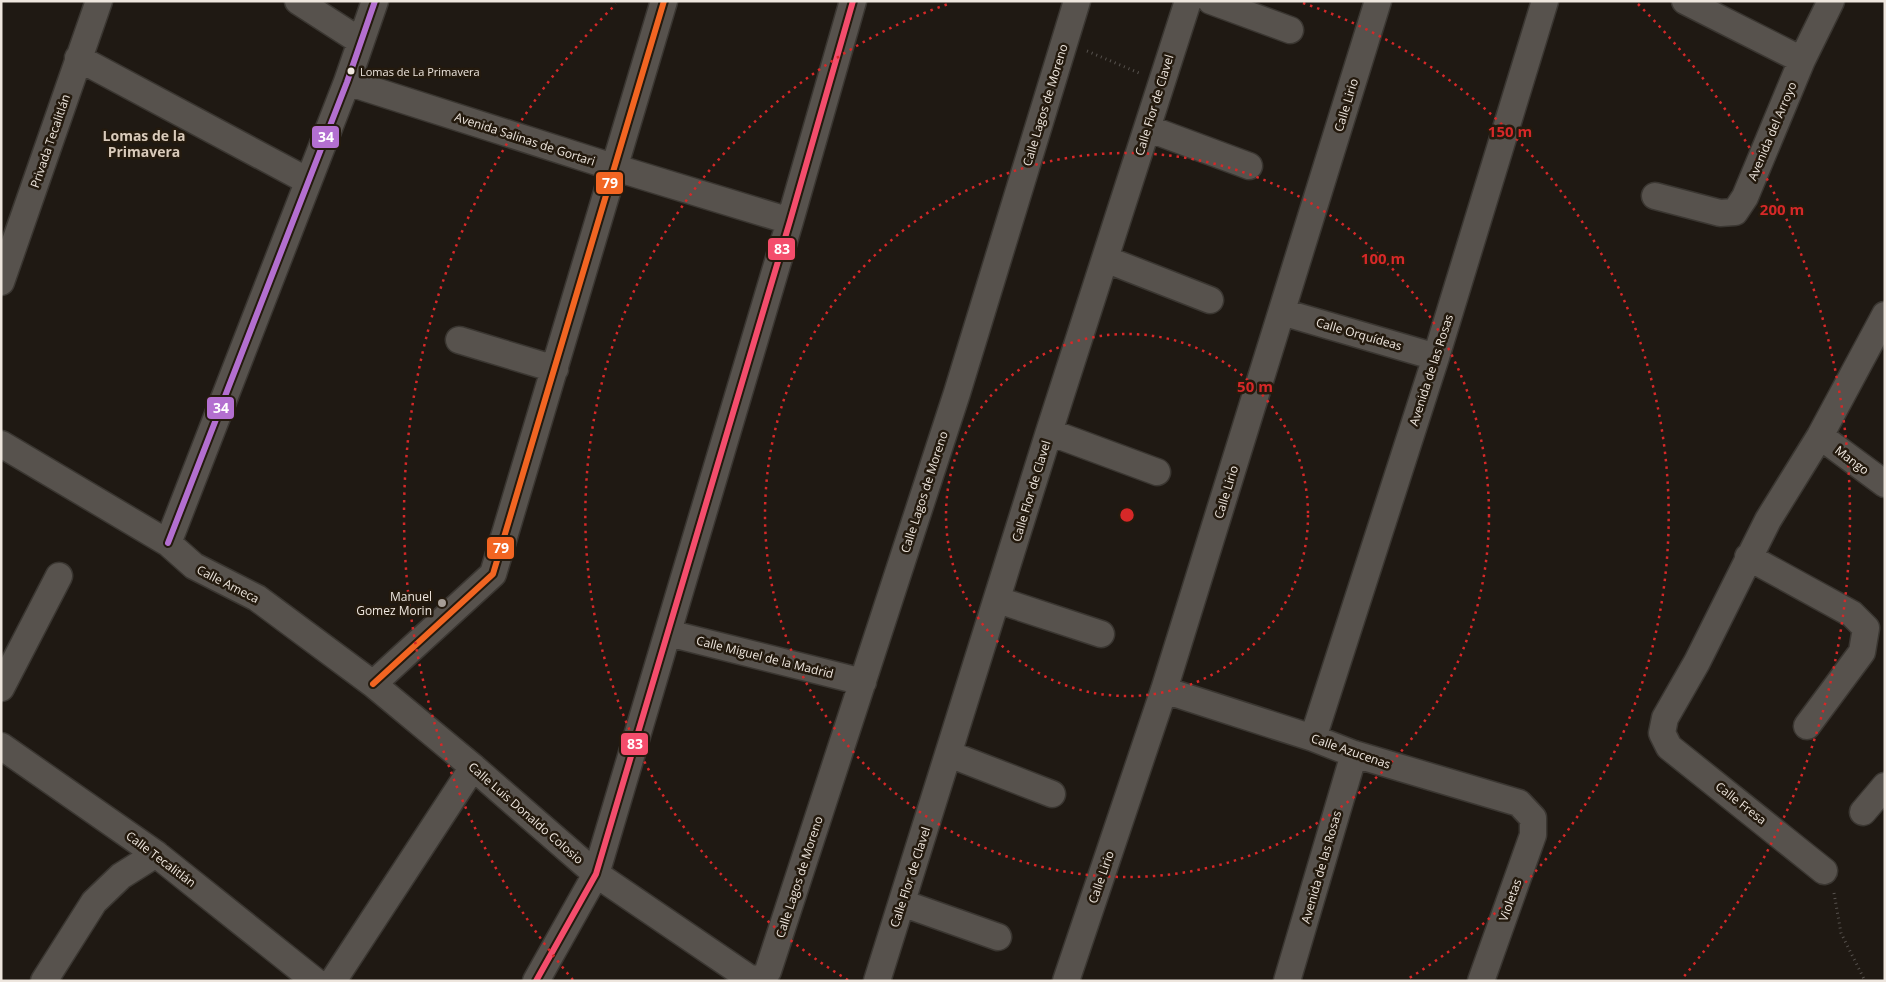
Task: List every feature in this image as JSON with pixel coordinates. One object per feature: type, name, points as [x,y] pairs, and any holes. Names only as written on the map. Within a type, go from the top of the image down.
[{"type":"street","name":"Privada Tecalitlán","points":[[1,282],[99,1]]},
{"type":"street","points":[[298,1],[360,41]]},
{"type":"street","points":[[168,543],[347,82],[375,1]]},
{"type":"street","points":[[373,684],[493,574],[616,168],[664,1]]},
{"type":"street","points":[[536,981],[596,874],[790,221],[853,1]]},
{"type":"street","name":"Calle Lagos de Moreno","points":[[762,979],[768,971],[960,384],[1077,1]]},
{"type":"street","name":"Calle Flor de Clavel","points":[[877,981],[1160,82],[1188,1]]},
{"type":"street","points":[[1211,1],[1290,30]]},
{"type":"street","name":"Calle Lirio","points":[[1066,981],[1164,690],[1378,1]]},
{"type":"street","name":"Avenida de las Rosas","points":[[1313,738],[1436,357],[1545,1]]},
{"type":"street","points":[[1685,1],[1802,60]]},
{"type":"street","name":"Avenida del Arroyo","points":[[1655,196],[1720,213],[1735,212],[1744,197],[1802,60],[1831,1]]},
{"type":"street","points":[[78,58],[308,181]]},
{"type":"street","name":"Avenida Salinas de Gortari","points":[[347,82],[616,168],[790,221]]},
{"type":"street","points":[[1147,128],[1249,166]]},
{"type":"street","points":[[1105,259],[1210,300]]},
{"type":"street","name":"Calle Orquídeas","points":[[1282,312],[1436,357]]},
{"type":"street","points":[[1807,726],[1862,652],[1866,628],[1852,614],[1748,557],[1768,520],[1820,436],[1884,318]]},
{"type":"street","points":[[459,340],[555,370]]},
{"type":"street","points":[[1049,432],[1157,472]]},
{"type":"street","name":"Mango","points":[[1820,436],[1885,484]]},
{"type":"street","name":"Calle Ameca","points":[[1,444],[168,543],[194,566],[257,598],[373,684]]},
{"type":"street","name":"Calle Fresa","points":[[1748,557],[1697,662],[1665,718],[1662,733],[1669,747],[1824,871]]},
{"type":"street","points":[[1,688],[59,576]]},
{"type":"street","points":[[998,600],[1101,634]]},
{"type":"street","name":"Calle Miguel de la Madrid","points":[[668,633],[862,682]]},
{"type":"street","name":"Calle Luis Donaldo Colosio","points":[[373,684],[474,767],[596,874],[748,978],[762,979]]},
{"type":"street","name":"Calle Azucenas","points":[[1164,690],[1313,738],[1354,754],[1519,803],[1533,818]]},
{"type":"street","name":"Calle Tecalitlán","points":[[1,746],[156,854],[315,981]]},
{"type":"street","points":[[949,754],[1052,794]]},
{"type":"street","name":"Avenida de las Rosas","points":[[1288,981],[1354,754]]},
{"type":"street","points":[[333,981],[474,767]]},
{"type":"street","points":[[1863,812],[1885,786]]},
{"type":"street","name":"Violetas","points":[[1481,981],[1533,836],[1533,818]]},
{"type":"street","points":[[44,981],[94,902],[121,876],[156,854]]},
{"type":"street","points":[[902,902],[998,937]]},
{"type":"path","points":[[1065,41],[1160,82]]},
{"type":"path","points":[[1824,871],[1836,900],[1841,932],[1865,981]]},
{"type":"transit line","name":"34","points":[[168,543],[347,82],[375,1]]},
{"type":"transit line","name":"79","points":[[373,684],[493,574],[664,1]]},
{"type":"transit line","name":"83","points":[[536,981],[596,874],[790,221],[853,1]]},
{"type":"place","name":"Lomas de La Primavera","points":[[351,71]]},
{"type":"place","name":"Manuel Gomez Morin","points":[[442,603]]},
{"type":"district","name":"Lomas de la Primavera","points":[[144,144]]}]
